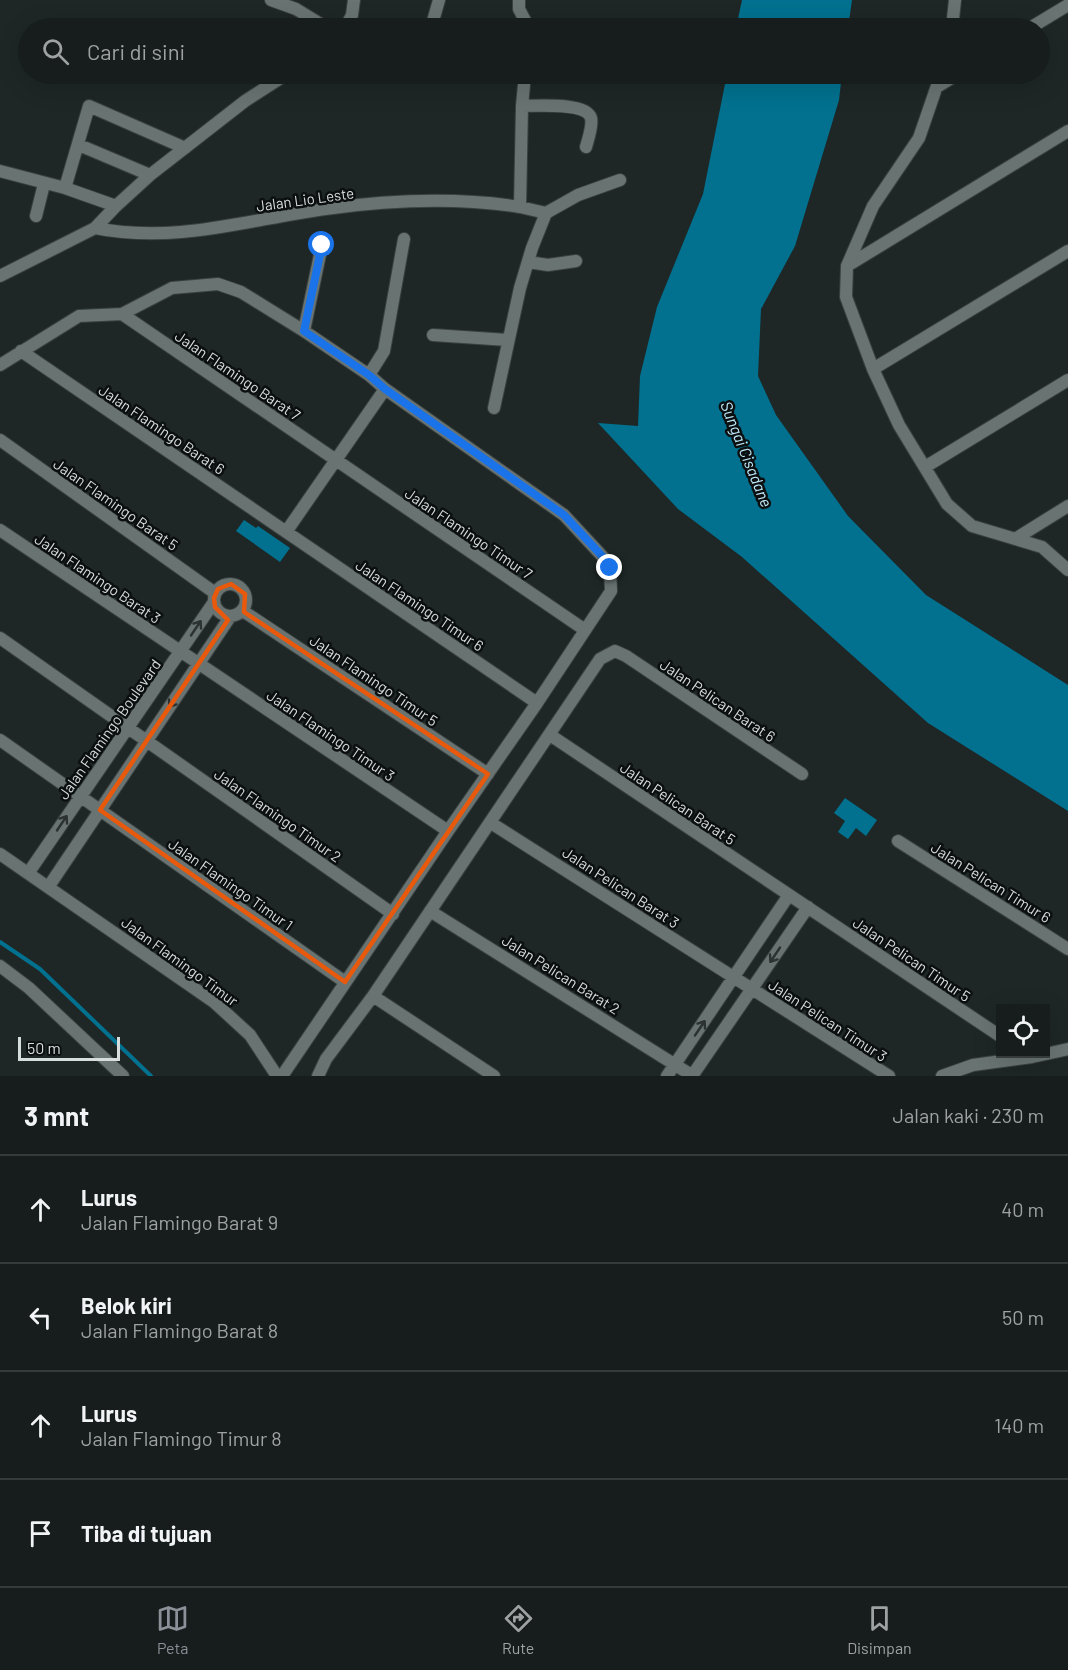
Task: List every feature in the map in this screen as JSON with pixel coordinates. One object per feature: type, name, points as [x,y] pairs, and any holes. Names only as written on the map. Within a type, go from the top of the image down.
[{"type":"street","points":[[271,0],[296,9],[311,18]]},
{"type":"street","points":[[350,18],[354,0]]},
{"type":"street","points":[[434,18],[439,0]]},
{"type":"street","points":[[519,0],[519,9],[524,18]]},
{"type":"street","points":[[953,18],[955,0]]},
{"type":"street","points":[[1047,18],[1068,5]]},
{"type":"street","points":[[0,276],[94,228],[150,175],[245,101],[271,84]]},
{"type":"street","points":[[520,207],[524,84]]},
{"type":"street","points":[[938,84],[919,138],[873,206],[847,266],[846,297],[873,369],[899,425],[948,504],[972,525],[1042,547],[1068,570]]},
{"type":"street","points":[[937,87],[942,84]]},
{"type":"street","points":[[65,188],[89,106],[185,148]]},
{"type":"street","points":[[522,106],[572,107],[584,111],[590,115],[592,122],[586,147]]},
{"type":"street","points":[[847,266],[1068,131]]},
{"type":"street","points":[[79,145],[150,175]]},
{"type":"street","points":[[0,171],[65,188],[116,206]]},
{"type":"street","points":[[494,408],[528,262],[546,213],[578,195],[620,180]]},
{"type":"street","points":[[36,216],[44,184]]},
{"type":"street","name":"Jalan Lio Leste","points":[[94,228],[118,233],[166,235],[325,209],[450,199],[484,201],[546,213]]},
{"type":"street","points":[[369,375],[384,351],[404,239]]},
{"type":"street","points":[[304,331],[322,245]]},
{"type":"street","points":[[873,369],[1068,251]]},
{"type":"street","points":[[528,262],[548,265],[576,261]]},
{"type":"street","points":[[0,365],[79,316],[122,314],[172,288],[218,284],[241,292],[304,331],[564,515],[603,557],[610,568],[611,591],[393,914],[280,1076]]},
{"type":"street","name":"Jalan Flamingo Barat 7","points":[[122,314],[337,461]]},
{"type":"street","points":[[433,335],[508,340]]},
{"type":"street","name":"Jalan Flamingo Barat 6","points":[[21,351],[286,532]]},
{"type":"street","points":[[925,467],[1068,380]]},
{"type":"street","points":[[286,532],[385,389]]},
{"type":"street","name":"Jalan Flamingo Barat 5","points":[[0,440],[215,598]]},
{"type":"street","name":"Jalan Flamingo Timur 7","points":[[337,461],[585,630]]},
{"type":"street","points":[[1015,539],[1068,506]]},
{"type":"street","name":"Jalan Flamingo Barat 3","points":[[0,530],[199,664]]},
{"type":"street","name":"Jalan Flamingo Timur 6","points":[[286,532],[537,703]]},
{"type":"street","points":[[226,585],[239,587],[247,598],[243,611],[230,617],[221,614],[215,598],[226,585]]},
{"type":"street","name":"Jalan Flamingo Boulevard","points":[[25,869],[81,796],[215,598]]},
{"type":"street","name":"Jalan Flamingo Timur 5","points":[[243,611],[488,774]]},
{"type":"street","points":[[50,886],[230,617]]},
{"type":"street","name":"Jalan Flamingo Timur 2","points":[[0,638],[393,914]]},
{"type":"street","name":"Jalan Pelican Barat 6","points":[[550,735],[600,659],[615,651],[802,774]]},
{"type":"street","name":"Jalan Flamingo Timur 3","points":[[199,664],[448,831]]},
{"type":"street","points":[[318,1076],[326,1059],[373,996],[550,735]]},
{"type":"street","name":"Jalan Pelican Barat 5","points":[[550,735],[808,907]]},
{"type":"street","name":"Jalan Flamingo Timur 1","points":[[0,740],[345,982]]},
{"type":"street","name":"Jalan Pelican Barat 3","points":[[491,823],[752,989]]},
{"type":"street","name":"Jalan Pelican Timur 6","points":[[898,841],[1068,949]]},
{"type":"street","name":"Jalan Flamingo Timur","points":[[0,854],[50,886],[221,1008],[250,1035],[280,1076]]},
{"type":"street","points":[[667,1076],[789,895]]},
{"type":"street","points":[[692,1076],[808,907]]},
{"type":"street","name":"Jalan Pelican Timur 5","points":[[808,907],[996,1033]]},
{"type":"street","name":"Jalan Pelican Barat 2","points":[[430,911],[692,1076]]},
{"type":"street","points":[[0,966],[29,988],[123,1076]]},
{"type":"street","name":"Jalan Pelican Timur 3","points":[[752,989],[889,1076]]},
{"type":"street","points":[[373,996],[495,1076]]},
{"type":"street","points":[[1050,1052],[1068,1049]]},
{"type":"street","points":[[942,1076],[973,1065],[1013,1058]]},
{"type":"highlighted area","points":[[231,584],[245,594],[244,612],[488,774],[345,982],[100,810],[228,620],[215,607],[214,598],[218,589]]},
{"type":"water","points":[[742,0],[852,0],[849,18],[738,18]]},
{"type":"water","name":"Sungai Cisadane","points":[[725,84],[841,84],[839,100],[795,246],[761,309],[758,376],[776,415],[848,516],[926,595],[1068,685],[1068,811],[928,723],[742,557],[678,509],[598,423],[638,426],[640,376],[657,307],[703,194]]},
{"type":"water","points":[[244,520],[256,528],[258,526],[290,548],[280,562],[236,531]]},
{"type":"water","points":[[845,798],[877,820],[866,836],[856,828],[848,839],[838,832],[845,821],[834,813]]},
{"type":"waterway","points":[[0,942],[40,969],[151,1076]]},
{"type":"route","points":[[322,245],[304,331],[564,515],[603,557],[610,568]]}]
